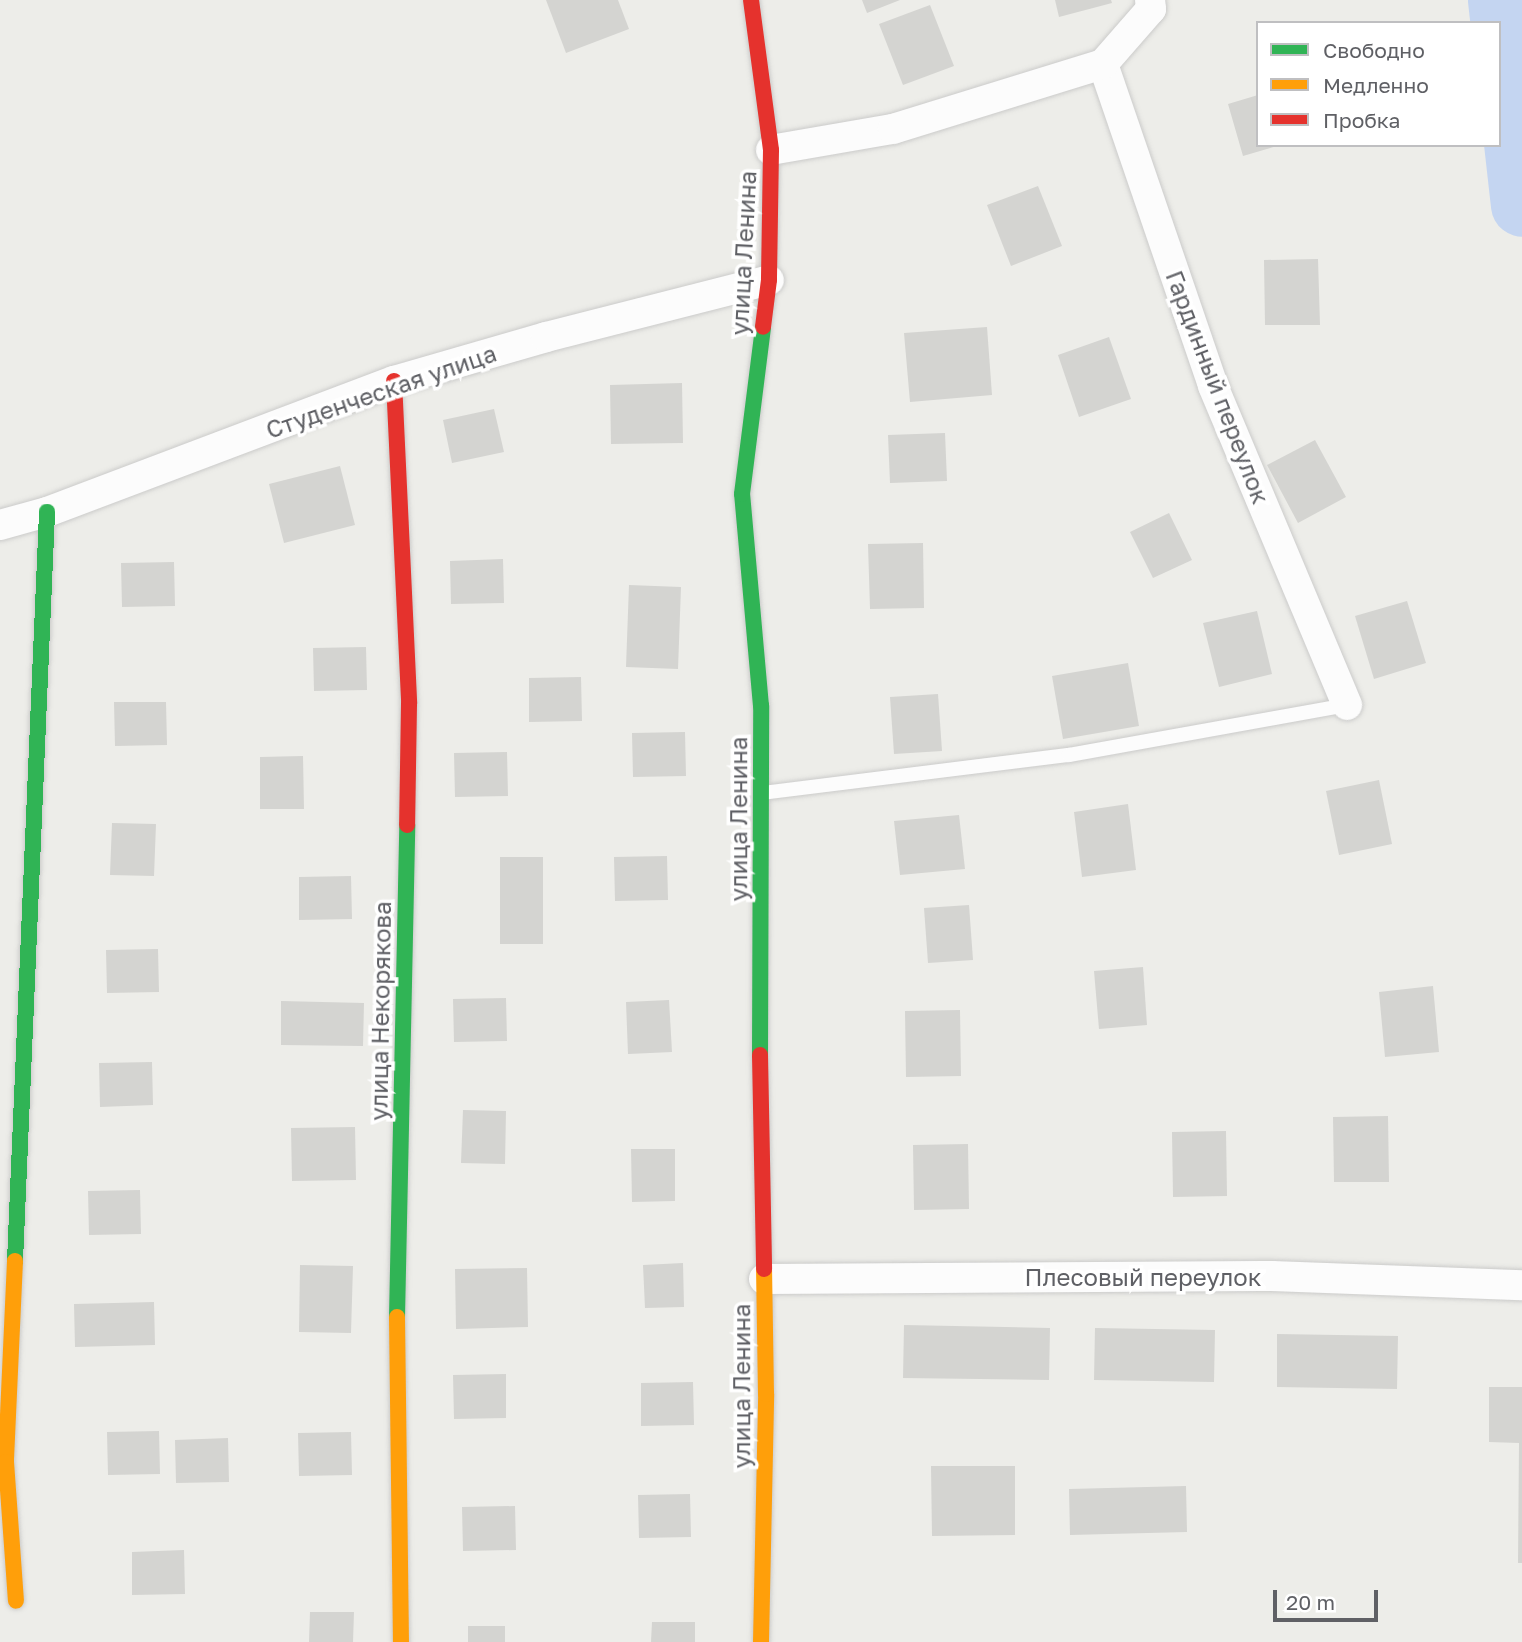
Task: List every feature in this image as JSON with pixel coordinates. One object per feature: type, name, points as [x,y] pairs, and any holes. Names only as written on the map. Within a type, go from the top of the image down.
[{"type":"street","name":"улица Ленина","points":[[751,0],[771,150],[769,280],[742,494],[761,706],[766,1394],[761,1642]]},
{"type":"street","points":[[771,150],[893,129],[1103,64],[1152,9],[1150,0]]},
{"type":"street","name":"Гардинный переулок","points":[[1103,64],[1213,386],[1347,705]]},
{"type":"street","name":"Студенческая улица","points":[[0,525],[47,512],[394,381],[546,337],[769,280]]},
{"type":"street","name":"улица Некорякова","points":[[394,381],[409,704],[396,1364],[401,1642]]},
{"type":"street","points":[[16,1601],[3,1462],[47,512]]},
{"type":"street","name":"Плесовый переулок","points":[[764,1279],[1272,1276],[1522,1285]]},
{"type":"lane","points":[[761,793],[1069,755],[1347,705]]},
{"type":"building","points":[[546,0],[618,0],[629,29],[566,53]]},
{"type":"building","points":[[862,0],[900,0],[867,13]]},
{"type":"building","points":[[1055,0],[1111,0],[1112,3],[1059,17]]},
{"type":"building","points":[[930,5],[954,66],[903,85],[879,24]]},
{"type":"building","points":[[1256,96],[1256,147],[1274,147],[1243,156],[1228,104]]},
{"type":"building","points":[[1038,186],[1062,246],[1011,266],[987,205]]},
{"type":"building","points":[[1318,259],[1320,325],[1265,325],[1264,260]]},
{"type":"building","points":[[987,327],[992,395],[910,402],[904,333]]},
{"type":"building","points":[[1109,337],[1131,399],[1079,417],[1058,355]]},
{"type":"building","points":[[682,383],[683,443],[611,444],[610,385]]},
{"type":"building","points":[[494,409],[504,452],[452,463],[443,420]]},
{"type":"building","points":[[945,433],[947,481],[890,483],[888,435]]},
{"type":"building","points":[[1315,440],[1346,497],[1298,523],[1267,465]]},
{"type":"building","points":[[340,466],[355,525],[284,543],[269,484]]},
{"type":"building","points":[[1169,513],[1192,560],[1153,578],[1130,532]]},
{"type":"building","points":[[923,543],[924,608],[870,609],[868,544]]},
{"type":"building","points":[[503,559],[504,603],[451,604],[450,561]]},
{"type":"building","points":[[174,562],[175,606],[122,607],[121,563]]},
{"type":"building","points":[[629,585],[681,587],[678,669],[626,667]]},
{"type":"building","points":[[1407,601],[1426,663],[1374,679],[1355,616]]},
{"type":"building","points":[[1257,611],[1272,674],[1219,687],[1203,623]]},
{"type":"building","points":[[366,647],[367,690],[314,691],[313,648]]},
{"type":"building","points":[[1128,663],[1139,726],[1063,739],[1052,676]]},
{"type":"building","points":[[581,677],[582,721],[529,722],[529,678]]},
{"type":"building","points":[[938,694],[942,751],[894,754],[890,697]]},
{"type":"building","points":[[114,702],[166,702],[167,745],[115,746]]},
{"type":"building","points":[[685,732],[686,776],[633,777],[632,733]]},
{"type":"building","points":[[507,752],[508,796],[455,797],[454,753]]},
{"type":"building","points":[[303,756],[304,809],[260,809],[260,757]]},
{"type":"building","points":[[1379,780],[1392,844],[1339,855],[1326,791]]},
{"type":"building","points":[[1128,804],[1136,870],[1082,877],[1074,812]]},
{"type":"building","points":[[959,815],[965,869],[900,875],[894,821]]},
{"type":"building","points":[[112,823],[156,824],[154,876],[110,875]]},
{"type":"building","points":[[667,856],[668,900],[615,901],[614,857]]},
{"type":"building","points":[[500,857],[543,857],[543,944],[500,944]]},
{"type":"building","points":[[351,876],[352,919],[299,920],[299,877]]},
{"type":"building","points":[[969,905],[973,960],[928,963],[924,908]]},
{"type":"building","points":[[158,949],[159,992],[107,993],[106,950]]},
{"type":"building","points":[[1143,967],[1147,1025],[1099,1029],[1094,971]]},
{"type":"building","points":[[1433,986],[1439,1052],[1385,1057],[1379,992]]},
{"type":"building","points":[[506,998],[507,1041],[454,1042],[453,999]]},
{"type":"building","points":[[669,1000],[672,1052],[628,1054],[626,1002]]},
{"type":"building","points":[[281,1001],[364,1003],[363,1046],[281,1045]]},
{"type":"building","points":[[960,1010],[961,1076],[906,1077],[905,1011]]},
{"type":"building","points":[[152,1062],[153,1105],[100,1107],[99,1063]]},
{"type":"building","points":[[463,1110],[506,1111],[505,1164],[461,1163]]},
{"type":"building","points":[[1388,1116],[1389,1182],[1334,1182],[1333,1117]]},
{"type":"building","points":[[355,1127],[356,1180],[292,1181],[291,1128]]},
{"type":"building","points":[[1226,1131],[1227,1196],[1173,1197],[1172,1132]]},
{"type":"building","points":[[968,1144],[969,1209],[914,1210],[913,1145]]},
{"type":"building","points":[[631,1149],[675,1149],[675,1201],[632,1202]]},
{"type":"building","points":[[140,1190],[141,1234],[89,1235],[88,1191]]},
{"type":"building","points":[[683,1263],[684,1307],[645,1308],[643,1265]]},
{"type":"building","points":[[300,1265],[353,1266],[351,1333],[299,1332]]},
{"type":"building","points":[[527,1268],[528,1327],[456,1329],[455,1269]]},
{"type":"building","points":[[154,1302],[155,1345],[75,1347],[74,1304]]},
{"type":"building","points":[[904,1325],[1050,1328],[1049,1380],[903,1378]]},
{"type":"building","points":[[1095,1328],[1215,1330],[1214,1382],[1094,1380]]},
{"type":"building","points":[[1277,1334],[1398,1336],[1397,1389],[1277,1387]]},
{"type":"building","points":[[506,1374],[506,1418],[454,1419],[453,1375]]},
{"type":"building","points":[[693,1382],[694,1425],[641,1426],[641,1383]]},
{"type":"building","points":[[1489,1387],[1522,1387],[1522,1563],[1518,1563],[1519,1443],[1489,1442]]},
{"type":"building","points":[[159,1431],[160,1474],[108,1475],[107,1432]]},
{"type":"building","points":[[351,1432],[352,1475],[299,1476],[298,1433]]},
{"type":"building","points":[[228,1438],[229,1482],[176,1483],[175,1440]]},
{"type":"building","points":[[931,1466],[1015,1466],[1015,1535],[932,1536]]},
{"type":"building","points":[[1186,1486],[1187,1532],[1070,1535],[1069,1489]]},
{"type":"building","points":[[690,1494],[691,1537],[639,1538],[638,1495]]},
{"type":"building","points":[[515,1506],[516,1550],[463,1551],[462,1507]]},
{"type":"building","points":[[184,1550],[185,1594],[132,1595],[132,1552]]},
{"type":"building","points":[[310,1612],[354,1612],[353,1642],[309,1642]]},
{"type":"building","points":[[652,1622],[695,1622],[695,1642],[651,1642]]},
{"type":"building","points":[[468,1626],[505,1626],[505,1642],[468,1642]]},
{"type":"waterway","points":[[1499,0],[1522,205]]},
{"type":"traffic: fast","points":[[760,1055],[761,706],[742,494],[763,327]]},
{"type":"traffic: fast","points":[[15,1261],[47,512]]},
{"type":"traffic: fast","points":[[397,1317],[407,825]]},
{"type":"traffic: slow","points":[[15,1261],[6,1462],[16,1601]]},
{"type":"traffic: slow","points":[[761,1642],[766,1394],[764,1269]]},
{"type":"traffic: slow","points":[[397,1317],[401,1642]]},
{"type":"traffic: jam","points":[[751,0],[771,150],[769,280],[763,327]]},
{"type":"traffic: jam","points":[[394,381],[409,704],[407,825]]},
{"type":"traffic: jam","points":[[760,1055],[764,1269]]}]
